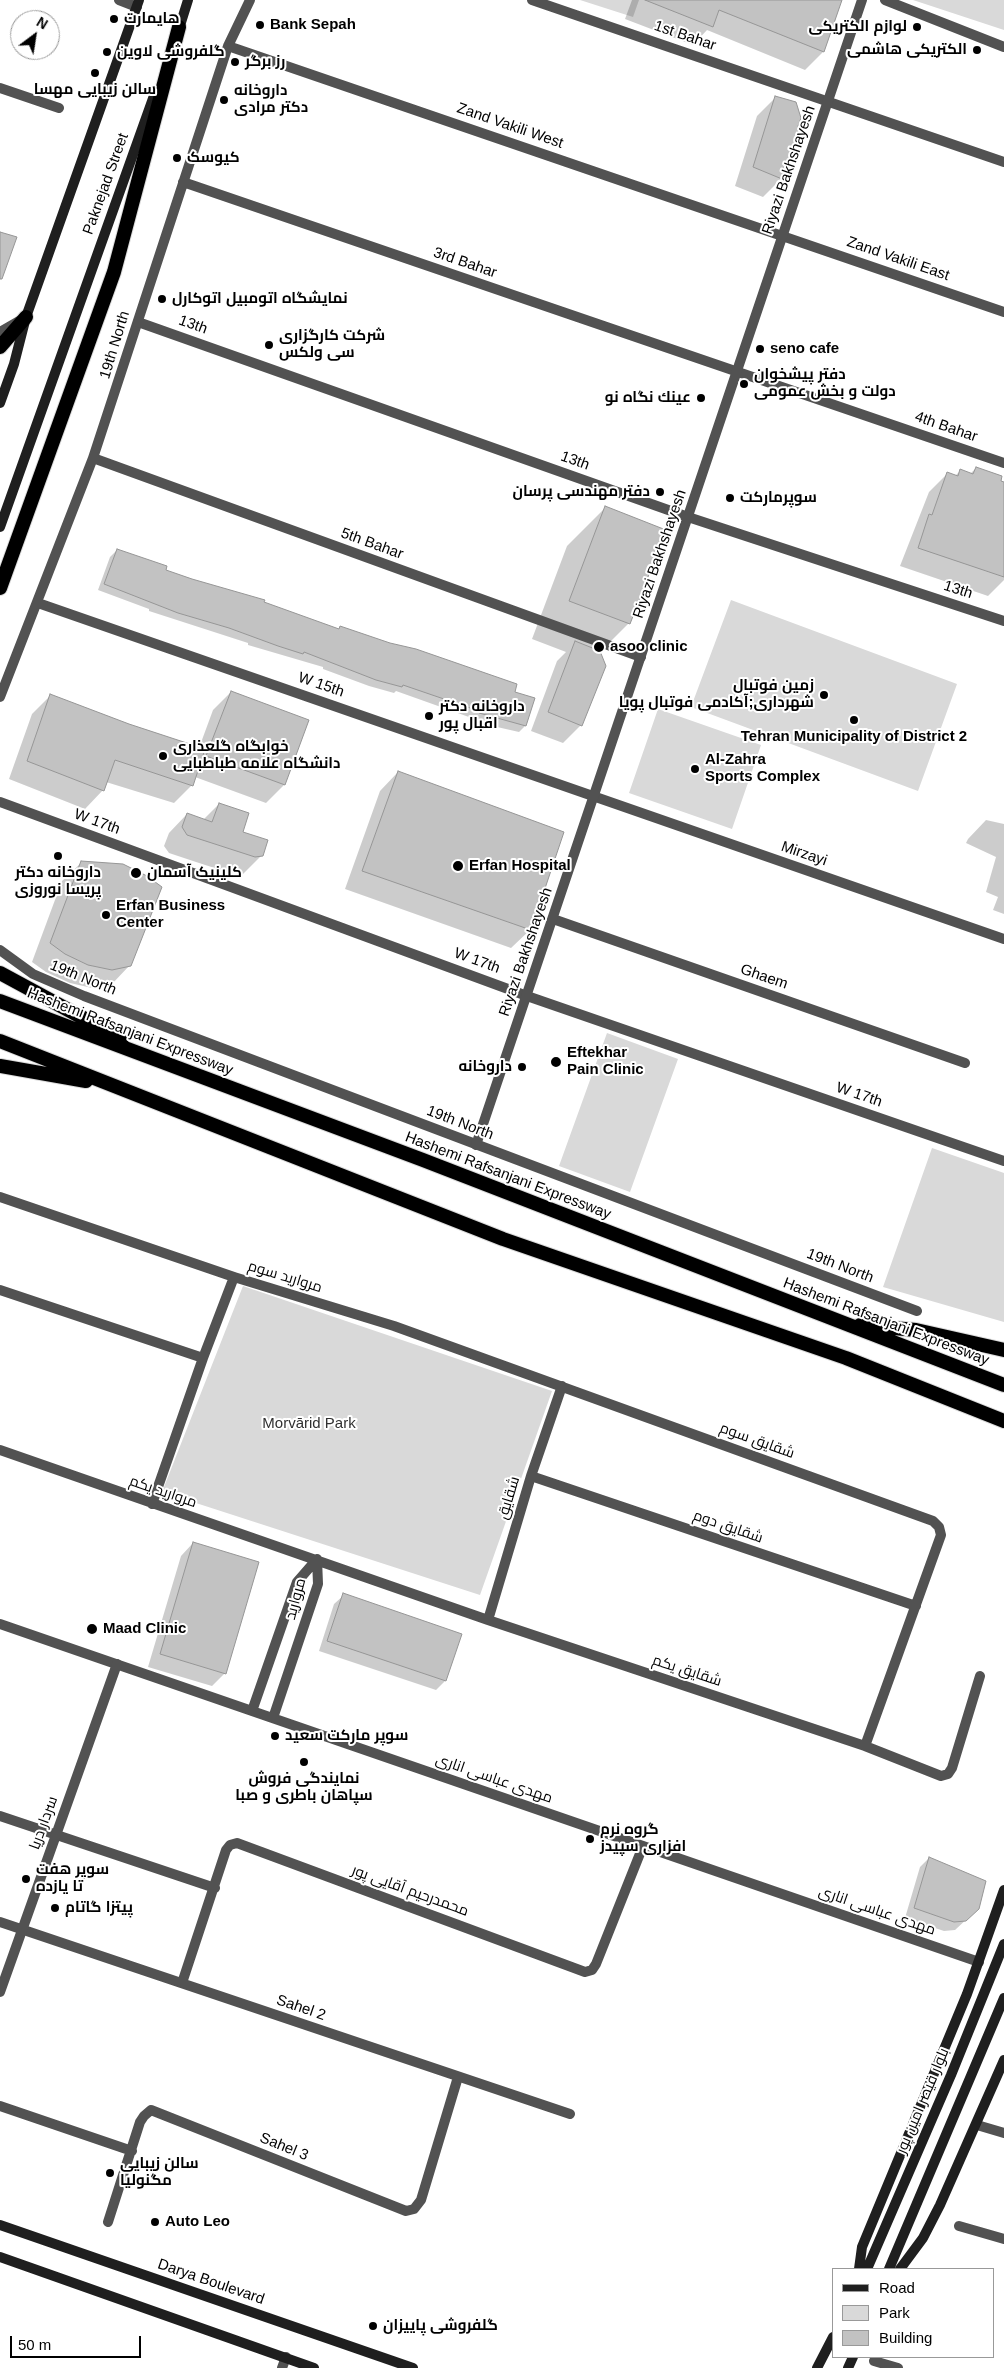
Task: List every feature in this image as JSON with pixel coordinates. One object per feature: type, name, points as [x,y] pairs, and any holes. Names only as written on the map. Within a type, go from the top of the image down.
[{"type":"highway","points":[[0,588],[114,272],[179,27]]},
{"type":"highway","points":[[0,347],[26,316]]},
{"type":"highway","points":[[0,973],[166,1064]]},
{"type":"highway","name":"Hashemi Rafsanjani Expressway","points":[[0,1001],[423,1160],[1004,1385]]},
{"type":"highway","points":[[0,1041],[503,1239],[846,1358],[1004,1421]]},
{"type":"highway","points":[[0,1066],[116,1087]]},
{"type":"highway","points":[[844,1324],[916,1330],[1004,1350]]},
{"type":"main road","name":"Paknejad Street","points":[[0,527],[188,0]]},
{"type":"main road","name":"Paknejad Street","points":[[0,403],[14,364],[26,316],[138,3]]},
{"type":"main road","points":[[859,2268],[865,2239],[920,2110],[1004,1890]]},
{"type":"main road","name":"بلوار قیصر امین پور","points":[[867,2268],[951,2075],[1004,1944]]},
{"type":"main road","points":[[889,2268],[1004,1998]]},
{"type":"main road","points":[[901,2268],[923,2238],[977,2125],[1004,2060]]},
{"type":"main road","name":"Darya Boulevard","points":[[0,2225],[413,2368]]},
{"type":"main road","points":[[0,2257],[314,2368]]},
{"type":"main road","points":[[816,2368],[832,2339]]},
{"type":"street","points":[[119,0],[138,3]]},
{"type":"street","name":"19th North","points":[[0,697],[93,458],[228,46],[250,0]]},
{"type":"street","name":"1st Bahar","points":[[532,0],[828,100],[1004,162]]},
{"type":"street","name":"Riyazi Bakhshayesh","points":[[476,1146],[862,0]]},
{"type":"street","points":[[884,0],[1004,47]]},
{"type":"street","name":"Zand Vakili West","points":[[228,46],[783,235]]},
{"type":"street","points":[[0,88],[59,108]]},
{"type":"street","name":"3rd Bahar","points":[[183,182],[737,372]]},
{"type":"street","name":"Zand Vakili East","points":[[783,235],[1004,312]]},
{"type":"street","points":[[0,332],[26,316]]},
{"type":"street","name":"13th","points":[[138,322],[688,517],[1004,621]]},
{"type":"street","name":"4th Bahar","points":[[737,372],[1004,463]]},
{"type":"street","name":"5th Bahar","points":[[93,458],[641,657]]},
{"type":"street","name":"W 15th","points":[[38,602],[594,796]]},
{"type":"street","name":"Mirzayi","points":[[594,796],[1004,939]]},
{"type":"street","name":"W 17th","points":[[0,802],[527,996],[1004,1161]]},
{"type":"street","name":"Ghaem","points":[[552,919],[965,1063]]},
{"type":"street","name":"19th North","points":[[0,950],[33,974],[84,996],[476,1146],[917,1310]]},
{"type":"street","name":"مروارید سوم","points":[[0,1196],[234,1277],[394,1326],[562,1386]]},
{"type":"street","points":[[152,1504],[203,1358],[234,1277]]},
{"type":"street","points":[[0,1290],[203,1358]]},
{"type":"street","name":"شقایق","points":[[488,1620],[531,1476],[562,1386]]},
{"type":"street","name":"شقایق سوم","points":[[562,1386],[932,1521],[939,1528],[942,1535],[916,1606]]},
{"type":"street","name":"مروارید یکم","points":[[0,1450],[152,1504],[317,1559]]},
{"type":"street","name":"شقایق دوم","points":[[531,1476],[916,1606]]},
{"type":"street","name":"شقایق یکم","points":[[317,1559],[488,1620],[865,1746],[941,1776],[948,1774],[952,1768],[980,1676]]},
{"type":"street","name":"مروارید","points":[[252,1711],[297,1582],[317,1559]]},
{"type":"street","name":"مروارید","points":[[273,1718],[318,1584],[317,1559]]},
{"type":"street","points":[[865,1746],[916,1606]]},
{"type":"street","name":"مهدی عباسی اناری","points":[[0,1624],[978,1962]]},
{"type":"street","name":"سردار دریا","points":[[0,1992],[117,1664]]},
{"type":"street","points":[[0,1816],[215,1888]]},
{"type":"street","name":"محمدرحیم آقایی پور","points":[[182,1983],[226,1850],[230,1845],[237,1843],[585,1972],[592,1970],[596,1964],[643,1846]]},
{"type":"street","name":"Sahel 2","points":[[0,1922],[570,2114]]},
{"type":"street","name":"Sahel 3","points":[[132,2151],[140,2122],[151,2110],[406,2212],[414,2209],[421,2200],[458,2077]]},
{"type":"street","points":[[0,2106],[132,2151],[108,2222]]},
{"type":"street","points":[[977,2125],[1004,2133]]},
{"type":"street","points":[[959,2226],[1004,2239]]},
{"type":"street","points":[[282,2368],[286,2357]]},
{"type":"street","points":[[874,2361],[898,2368]]},
{"type":"green space","points":[[580,0],[639,0],[633,17]]},
{"type":"green space","points":[[913,0],[1004,0],[1004,30]]},
{"type":"green space","name":"زمین فوتبال شهرداری;آکادمی فوتبال پویا","points":[[731,600],[957,684],[918,791],[691,707]]},
{"type":"green space","name":"Al-Zahra Sports Complex","points":[[658,709],[761,745],[732,829],[629,793]]},
{"type":"green space","points":[[607,1033],[678,1059],[630,1192],[559,1166]]},
{"type":"green space","points":[[932,1148],[1004,1173],[1004,1322],[883,1287]]},
{"type":"green space","name":"Morvārid Park","points":[[243,1286],[552,1391],[480,1595],[162,1492]]},
{"type":"building","points":[[645,0],[842,0],[824,52],[719,10],[713,27]]},
{"type":"building","points":[[775,96],[796,102],[801,118],[794,149],[783,170],[782,179],[753,167]]},
{"type":"building","points":[[0,232],[17,237],[2,279],[0,279]]},
{"type":"building","points":[[976,467],[1002,476],[1001,481],[1004,482],[1004,577],[918,548],[929,514],[932,515],[947,472],[958,476],[960,469],[973,474]]},
{"type":"building","points":[[605,506],[666,530],[630,624],[569,601]]},
{"type":"building","points":[[117,549],[167,566],[166,570],[265,600],[264,602],[339,629],[340,626],[390,643],[416,649],[517,684],[515,692],[535,698],[526,726],[479,713],[479,711],[403,685],[402,687],[376,680],[304,652],[303,654],[229,628],[178,613],[104,584]]},
{"type":"building","points":[[575,641],[600,651],[606,666],[582,726],[548,712]]},
{"type":"building","points":[[231,691],[309,720],[285,785],[206,756]]},
{"type":"building","points":[[50,694],[129,724],[205,749],[193,786],[115,760],[104,791],[27,761]]},
{"type":"building","points":[[398,771],[564,832],[531,930],[362,871]]},
{"type":"building","points":[[219,803],[249,813],[243,832],[268,840],[263,856],[255,857],[187,835],[182,827],[187,813],[212,822]]},
{"type":"building","name":"Erfan Business Center","points":[[81,861],[123,864],[147,876],[162,887],[131,966],[112,970],[88,965],[65,954],[50,943]]},
{"type":"building","points":[[193,1542],[259,1562],[226,1674],[160,1654]]},
{"type":"building","points":[[343,1593],[462,1634],[446,1681],[327,1641]]},
{"type":"building","points":[[929,1857],[986,1881],[979,1909],[966,1921],[954,1922],[914,1908]]},
{"type":"place","name":"هایمارت","points":[[114,19]]},
{"type":"place","name":"Bank Sepah","points":[[260,25]]},
{"type":"place","name":"لوازم الکتریکی","points":[[917,27]]},
{"type":"place","name":"الکتریکی هاشمی","points":[[977,50]]},
{"type":"place","name":"گلفروشی لاوین","points":[[107,52]]},
{"type":"place","name":"رز برگر","points":[[235,62]]},
{"type":"place","name":"سالن زیبایی مهسا","points":[[95,73]]},
{"type":"place","name":"داروخانه دکتر مرادی","points":[[224,100]]},
{"type":"place","name":"کیوسک","points":[[177,158]]},
{"type":"place","name":"نمایشگاه اتومبیل اتوکارل","points":[[162,299]]},
{"type":"place","name":"شرکت کارگزاری سی ولکس","points":[[269,345]]},
{"type":"place","name":"seno cafe","points":[[760,349]]},
{"type":"place","name":"دفتر پیشخوان دولت و بخش عمومی","points":[[744,384]]},
{"type":"place","name":"عينك نگاه نو","points":[[701,398]]},
{"type":"place","name":"دفتر مهندسی پرسان","points":[[660,492]]},
{"type":"place","name":"سوپرمارکت","points":[[730,498]]},
{"type":"place","name":"asoo clinic","points":[[599,647]]},
{"type":"place","name":"زمین فوتبال شهرداری;آکادمی فوتبال پویا","points":[[824,695]]},
{"type":"place","name":"داروخانه دکتر اقبال پور","points":[[429,716]]},
{"type":"place","name":"Tehran Municipality of District 2","points":[[854,720]]},
{"type":"place","name":"خوابگاه گلعذاری دانشگاه علامه طباطبایی","points":[[163,756]]},
{"type":"place","name":"Al-Zahra Sports Complex","points":[[695,769]]},
{"type":"place","name":"داروخانه دکتر پریسا نوروزی","points":[[58,856]]},
{"type":"place","name":"Erfan Hospital","points":[[458,866]]},
{"type":"place","name":"کلینیک آسمان","points":[[136,873]]},
{"type":"place","name":"Erfan Business Center","points":[[106,915]]},
{"type":"place","name":"Eftekhar Pain Clinic","points":[[556,1062]]},
{"type":"place","name":"داروخانه","points":[[522,1067]]},
{"type":"place","name":"Maad Clinic","points":[[92,1629]]},
{"type":"place","name":"سوپر مارکت سعید","points":[[275,1736]]},
{"type":"place","name":"نمایندگی فروش سپاهان باطری و صبا","points":[[304,1762]]},
{"type":"place","name":"گروه نرم افزاری سپیدز","points":[[590,1839]]},
{"type":"place","name":"سوپر هفت تا یازده","points":[[26,1879]]},
{"type":"place","name":"پیتزا گاتام","points":[[55,1908]]},
{"type":"place","name":"سالن زیبایی مگنولیا","points":[[110,2173]]},
{"type":"place","name":"Auto Leo","points":[[155,2222]]},
{"type":"place","name":"گلفروشی پاییزان","points":[[373,2326]]}]
